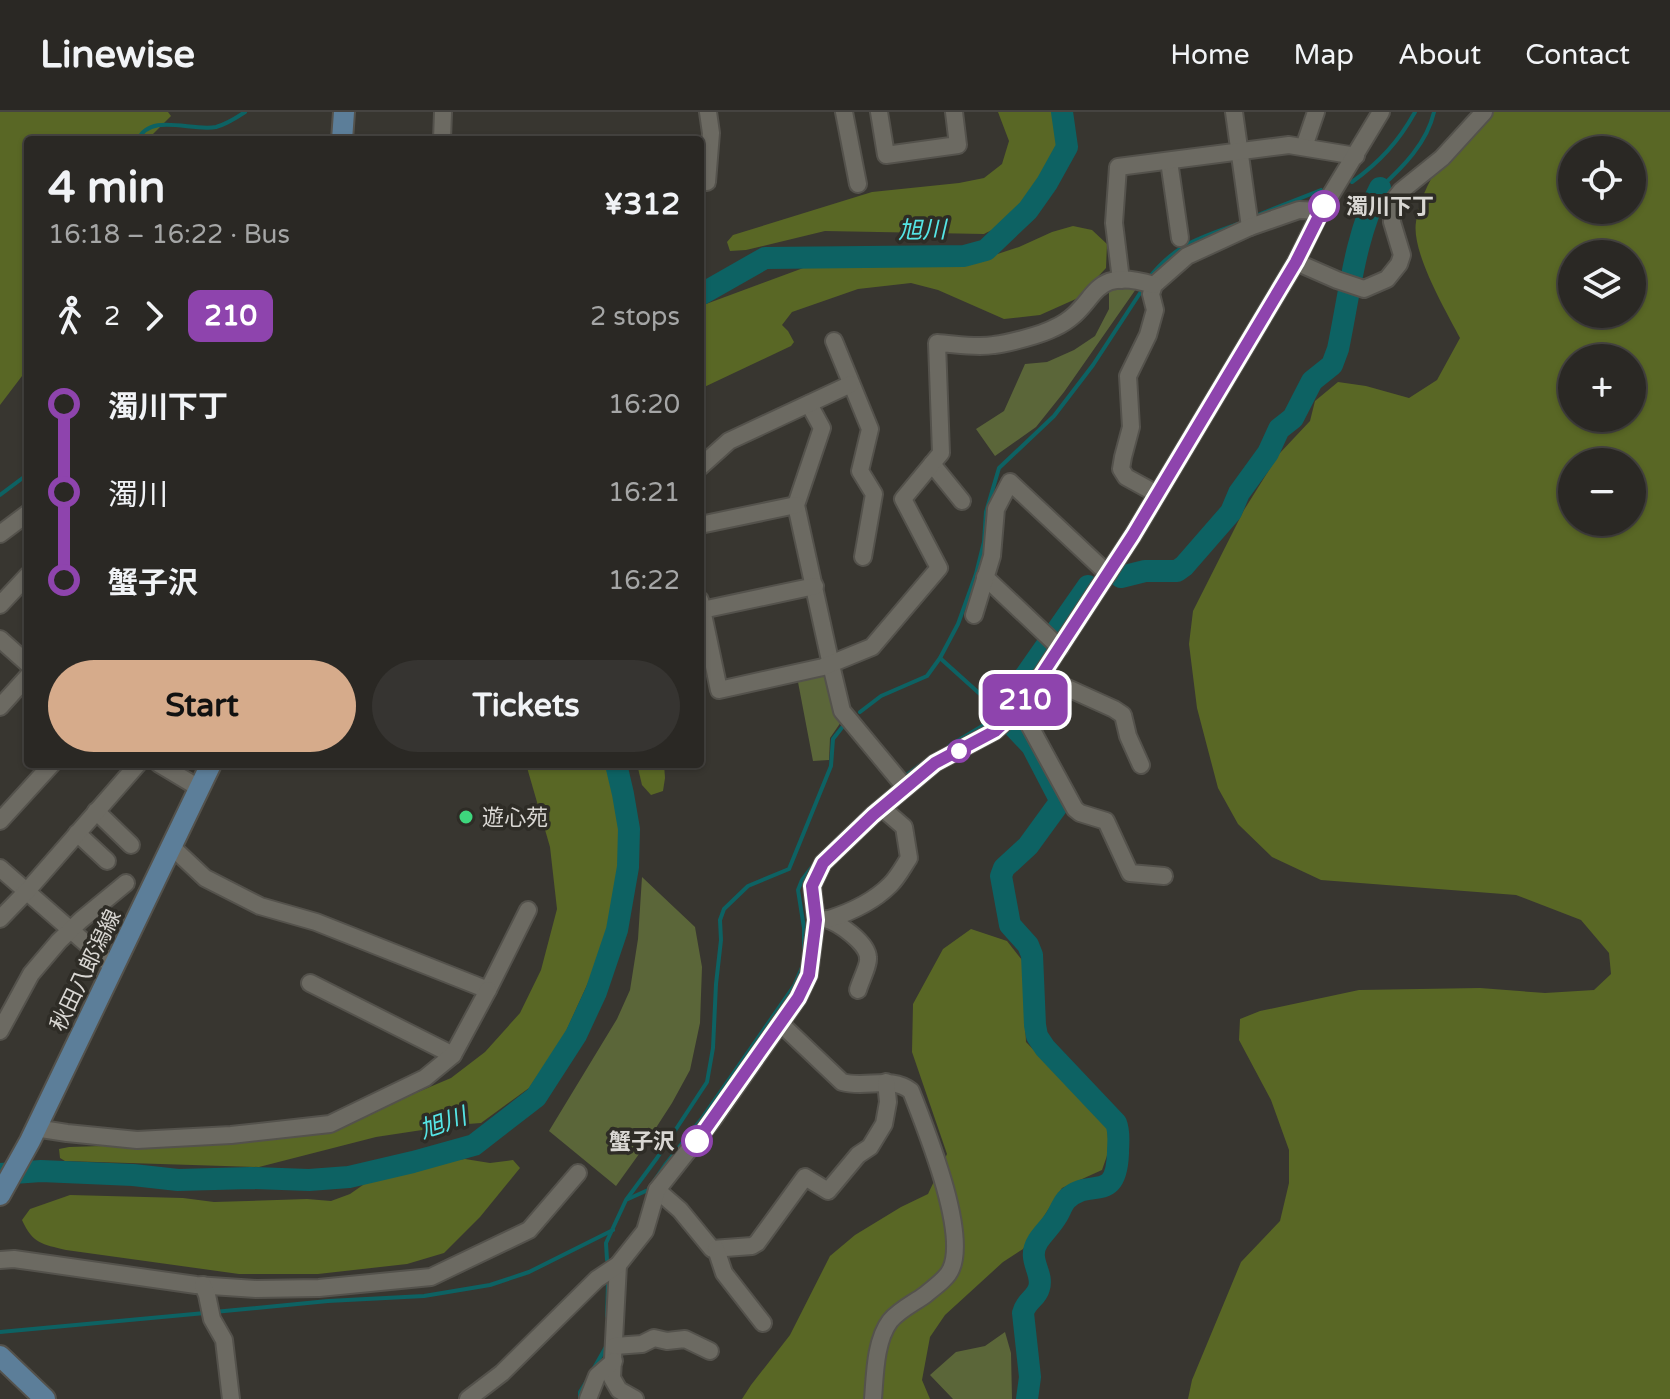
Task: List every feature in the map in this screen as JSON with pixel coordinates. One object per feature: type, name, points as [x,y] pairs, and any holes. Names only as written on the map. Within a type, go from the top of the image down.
[{"type":"main road","points":[[342,136],[344,112]]},
{"type":"main road","name":"秋田八郎潟線","points":[[0,1195],[33,1134],[209,768]]},
{"type":"main road","points":[[0,1356],[45,1399]]},
{"type":"street","points":[[442,136],[443,112]]},
{"type":"street","points":[[707,182],[711,133],[708,112]]},
{"type":"street","points":[[844,112],[858,184]]},
{"type":"street","points":[[879,112],[886,155],[958,145],[954,112]]},
{"type":"street","points":[[1234,112],[1248,222]]},
{"type":"street","points":[[1304,147],[1316,112]]},
{"type":"street","points":[[468,1399],[502,1373],[597,1279],[618,1265],[645,1231],[657,1190],[714,1118],[798,998],[809,975],[822,920],[812,886],[823,863],[935,763],[995,731],[1012,716],[1041,676],[1054,642],[1108,574],[1296,262],[1321,211],[1381,112]]},
{"type":"street","points":[[1296,262],[1364,289],[1387,279],[1402,255],[1392,222],[1393,201],[1442,158],[1484,112]]},
{"type":"street","points":[[1121,280],[1114,223],[1118,167],[1289,145],[1356,156]]},
{"type":"street","points":[[1169,161],[1180,238]]},
{"type":"street","points":[[1148,284],[1187,256],[1248,222],[1299,210],[1321,211]]},
{"type":"street","points":[[704,619],[719,690],[831,665],[872,647],[939,568],[903,499],[941,453],[937,343],[993,346],[1055,328],[1076,314],[1105,282],[1129,279],[1148,284]]},
{"type":"street","points":[[1148,284],[1155,310],[1148,335],[1128,376],[1131,427],[1121,469],[1126,477],[1157,494]]},
{"type":"street","points":[[834,341],[870,429],[860,471],[874,494],[863,557]]},
{"type":"street","points":[[704,463],[729,441],[851,384]]},
{"type":"street","points":[[809,404],[822,428],[796,505],[842,711],[905,787]]},
{"type":"street","points":[[932,464],[962,501]]},
{"type":"street","points":[[974,615],[992,556],[996,509],[1010,482],[1108,574]]},
{"type":"street","points":[[704,524],[796,505]]},
{"type":"street","points":[[0,534],[24,516]]},
{"type":"street","points":[[985,577],[1054,642]]},
{"type":"street","points":[[0,605],[24,579]]},
{"type":"street","points":[[704,604],[815,586]]},
{"type":"street","points":[[0,639],[24,660]]},
{"type":"street","points":[[1041,676],[1123,715],[1128,736],[1141,765]]},
{"type":"street","points":[[0,707],[24,680]]},
{"type":"street","points":[[1012,716],[1075,809],[1106,821],[1130,873],[1164,876]]},
{"type":"street","points":[[0,821],[48,768]]},
{"type":"street","points":[[0,919],[134,768]]},
{"type":"street","points":[[166,768],[199,788]]},
{"type":"street","points":[[822,920],[846,914],[872,900],[892,884],[909,858],[904,827],[882,808]]},
{"type":"street","points":[[96,811],[131,845]]},
{"type":"street","points":[[77,833],[107,861]]},
{"type":"street","points":[[171,846],[205,878],[260,906],[316,922],[488,990]]},
{"type":"street","points":[[0,868],[113,967]]},
{"type":"street","points":[[0,1031],[31,974],[70,930],[126,883]]},
{"type":"street","points":[[33,1134],[67,1133],[137,1140],[231,1135],[330,1124],[425,1078],[453,1055],[528,910]]},
{"type":"street","points":[[822,920],[845,928],[864,947],[869,958],[858,990]]},
{"type":"street","points":[[310,983],[453,1055]]},
{"type":"street","points":[[780,1023],[842,1082],[903,1084],[911,1091],[953,1220],[956,1248],[951,1271],[889,1323],[878,1352],[873,1399]]},
{"type":"street","points":[[657,1190],[680,1210],[712,1249],[747,1247],[757,1243],[805,1177],[828,1191],[858,1155],[870,1147],[884,1124],[888,1102],[886,1082]]},
{"type":"street","points":[[0,1260],[14,1259],[203,1285],[256,1289],[319,1288],[431,1277],[529,1230],[578,1173]]},
{"type":"street","points":[[716,1249],[724,1273],[763,1323]]},
{"type":"street","points":[[618,1265],[612,1378],[619,1390],[635,1399]]},
{"type":"street","points":[[203,1285],[211,1314],[224,1340],[231,1399]]},
{"type":"street","points":[[588,1399],[597,1376],[615,1354],[654,1338],[667,1341],[685,1339],[710,1351]]},
{"type":"green space","points":[[0,112],[168,112],[171,116],[151,136],[24,136],[24,367],[22,376],[0,405]]},
{"type":"green space","points":[[998,112],[1055,112],[1058,132],[1055,151],[1044,173],[1020,207],[999,227],[984,234],[825,231],[730,251],[727,242],[733,235],[872,192],[984,178],[1002,164],[1009,141]]},
{"type":"green space","points":[[1473,112],[1670,112],[1670,1399],[1188,1399],[1192,1380],[1241,1262],[1280,1221],[1289,1183],[1289,1150],[1271,1100],[1239,1040],[1240,1019],[1260,1011],[1359,990],[1480,988],[1545,993],[1594,990],[1611,974],[1609,953],[1581,920],[1516,895],[1321,880],[1272,857],[1238,824],[1218,788],[1197,708],[1189,644],[1193,611],[1244,510],[1279,454],[1310,421],[1315,401],[1338,382],[1409,398],[1437,380],[1460,338],[1424,265],[1416,234],[1424,193]]},
{"type":"green space","points":[[1073,226],[1092,230],[1107,244],[1106,268],[1078,298],[1040,315],[1004,319],[938,290],[911,283],[858,289],[792,312],[782,325],[794,342],[791,346],[704,387],[706,304],[806,267],[967,264],[1019,247]]},
{"type":"green space","points":[[1109,289],[1136,289],[1064,392],[1036,427],[995,456],[976,429],[1004,411],[1025,364],[1047,362],[1095,336],[1109,309]]},
{"type":"green space","points":[[821,674],[828,679],[841,722],[830,738],[829,760],[813,761],[798,682]]},
{"type":"green space","points":[[527,768],[609,768],[624,836],[612,924],[562,1040],[529,1088],[481,1123],[376,1137],[259,1167],[65,1161],[60,1158],[59,1149],[69,1147],[202,1143],[333,1128],[451,1078],[485,1052],[520,1013],[541,970],[557,909],[550,847]]},
{"type":"green space","points":[[638,768],[664,768],[663,791],[651,795],[642,785]]},
{"type":"green space","points":[[642,877],[695,927],[702,967],[700,1023],[690,1070],[672,1103],[616,1186],[549,1131],[617,1019],[630,990],[638,939]]},
{"type":"green space","points":[[971,929],[1007,941],[1022,960],[1026,1042],[1107,1126],[1109,1150],[1102,1170],[1062,1188],[1023,1249],[1003,1262],[945,1315],[930,1337],[922,1380],[930,1399],[742,1399],[790,1335],[830,1256],[855,1235],[928,1194],[947,1154],[912,1052],[913,1004],[943,949]]},
{"type":"green space","points":[[465,1159],[490,1163],[513,1160],[520,1168],[480,1217],[444,1253],[407,1264],[318,1274],[239,1274],[66,1250],[34,1238],[22,1220],[30,1209],[70,1195],[183,1198],[214,1202],[331,1201],[350,1194],[373,1178],[430,1163]]},
{"type":"green space","points":[[1005,1332],[1011,1353],[1012,1399],[953,1399],[930,1375],[956,1352],[985,1346]]},
{"type":"waterway","points":[[141,136],[152,127],[162,125],[216,127],[245,112]]},
{"type":"waterway","name":"旭川","points":[[704,293],[765,258],[964,256],[986,250],[1028,210],[1067,147],[1062,112]]},
{"type":"waterway","points":[[1352,182],[1388,150],[1415,112]]},
{"type":"waterway","points":[[1380,188],[1420,144],[1434,112]]},
{"type":"waterway","points":[[1121,577],[1145,571],[1177,571],[1184,566],[1231,512],[1239,493],[1268,453],[1279,429],[1293,418],[1312,381],[1332,365],[1364,226],[1380,188]]},
{"type":"waterway","points":[[1253,217],[1321,190]]},
{"type":"waterway","points":[[1148,279],[1178,250],[1238,224]]},
{"type":"waterway","points":[[860,712],[881,696],[927,676],[940,658],[958,624],[976,574],[984,542],[986,512],[999,468],[1054,416],[1093,365],[1144,287]]},
{"type":"waterway","points":[[0,495],[24,477]]},
{"type":"waterway","points":[[1027,1399],[1030,1377],[1023,1313],[1039,1288],[1035,1248],[1066,1200],[1075,1193],[1107,1185],[1112,1179],[1116,1169],[1118,1134],[1116,1123],[1037,1036],[1032,955],[1028,945],[1010,925],[1001,876],[1004,868],[1028,846],[1060,802],[1032,746],[1000,712],[1088,586]]},
{"type":"waterway","points":[[940,658],[1000,712],[994,719],[949,746]]},
{"type":"waterway","points":[[607,1260],[606,1243],[626,1200],[707,1082],[713,1048],[720,920],[724,909],[748,886],[789,869],[831,766],[833,739],[844,725]]},
{"type":"waterway","points":[[905,776],[931,757]]},
{"type":"waterway","name":"旭川","points":[[0,1174],[41,1171],[178,1180],[309,1180],[349,1177],[474,1145],[536,1097],[576,1035],[596,992],[617,930],[628,867],[629,829],[617,768]]},
{"type":"waterway","points":[[804,956],[804,928],[798,890],[815,863]]},
{"type":"waterway","points":[[628,1199],[648,1190],[703,1117],[794,986],[803,965]]},
{"type":"waterway","points":[[214,1312],[424,1296],[490,1285],[529,1272],[613,1230]]},
{"type":"waterway","points":[[607,1316],[608,1284]]},
{"type":"waterway","points":[[0,1332],[205,1313]]},
{"type":"waterway","points":[[594,1368],[607,1345]]},
{"type":"waterway","points":[[580,1399],[580,1392],[588,1379]]},
{"type":"bus line","name":"210","points":[[697,1141],[798,998],[809,975],[816,920],[812,886],[823,863],[873,815],[935,763],[995,731],[1020,708],[1133,535],[1296,262],[1324,206]]},
{"type":"place","name":"濁川下丁","points":[[1324,206]]},
{"type":"place","name":"遊心苑","points":[[466,817]]},
{"type":"place","name":"蟹子沢","points":[[697,1141]]}]
